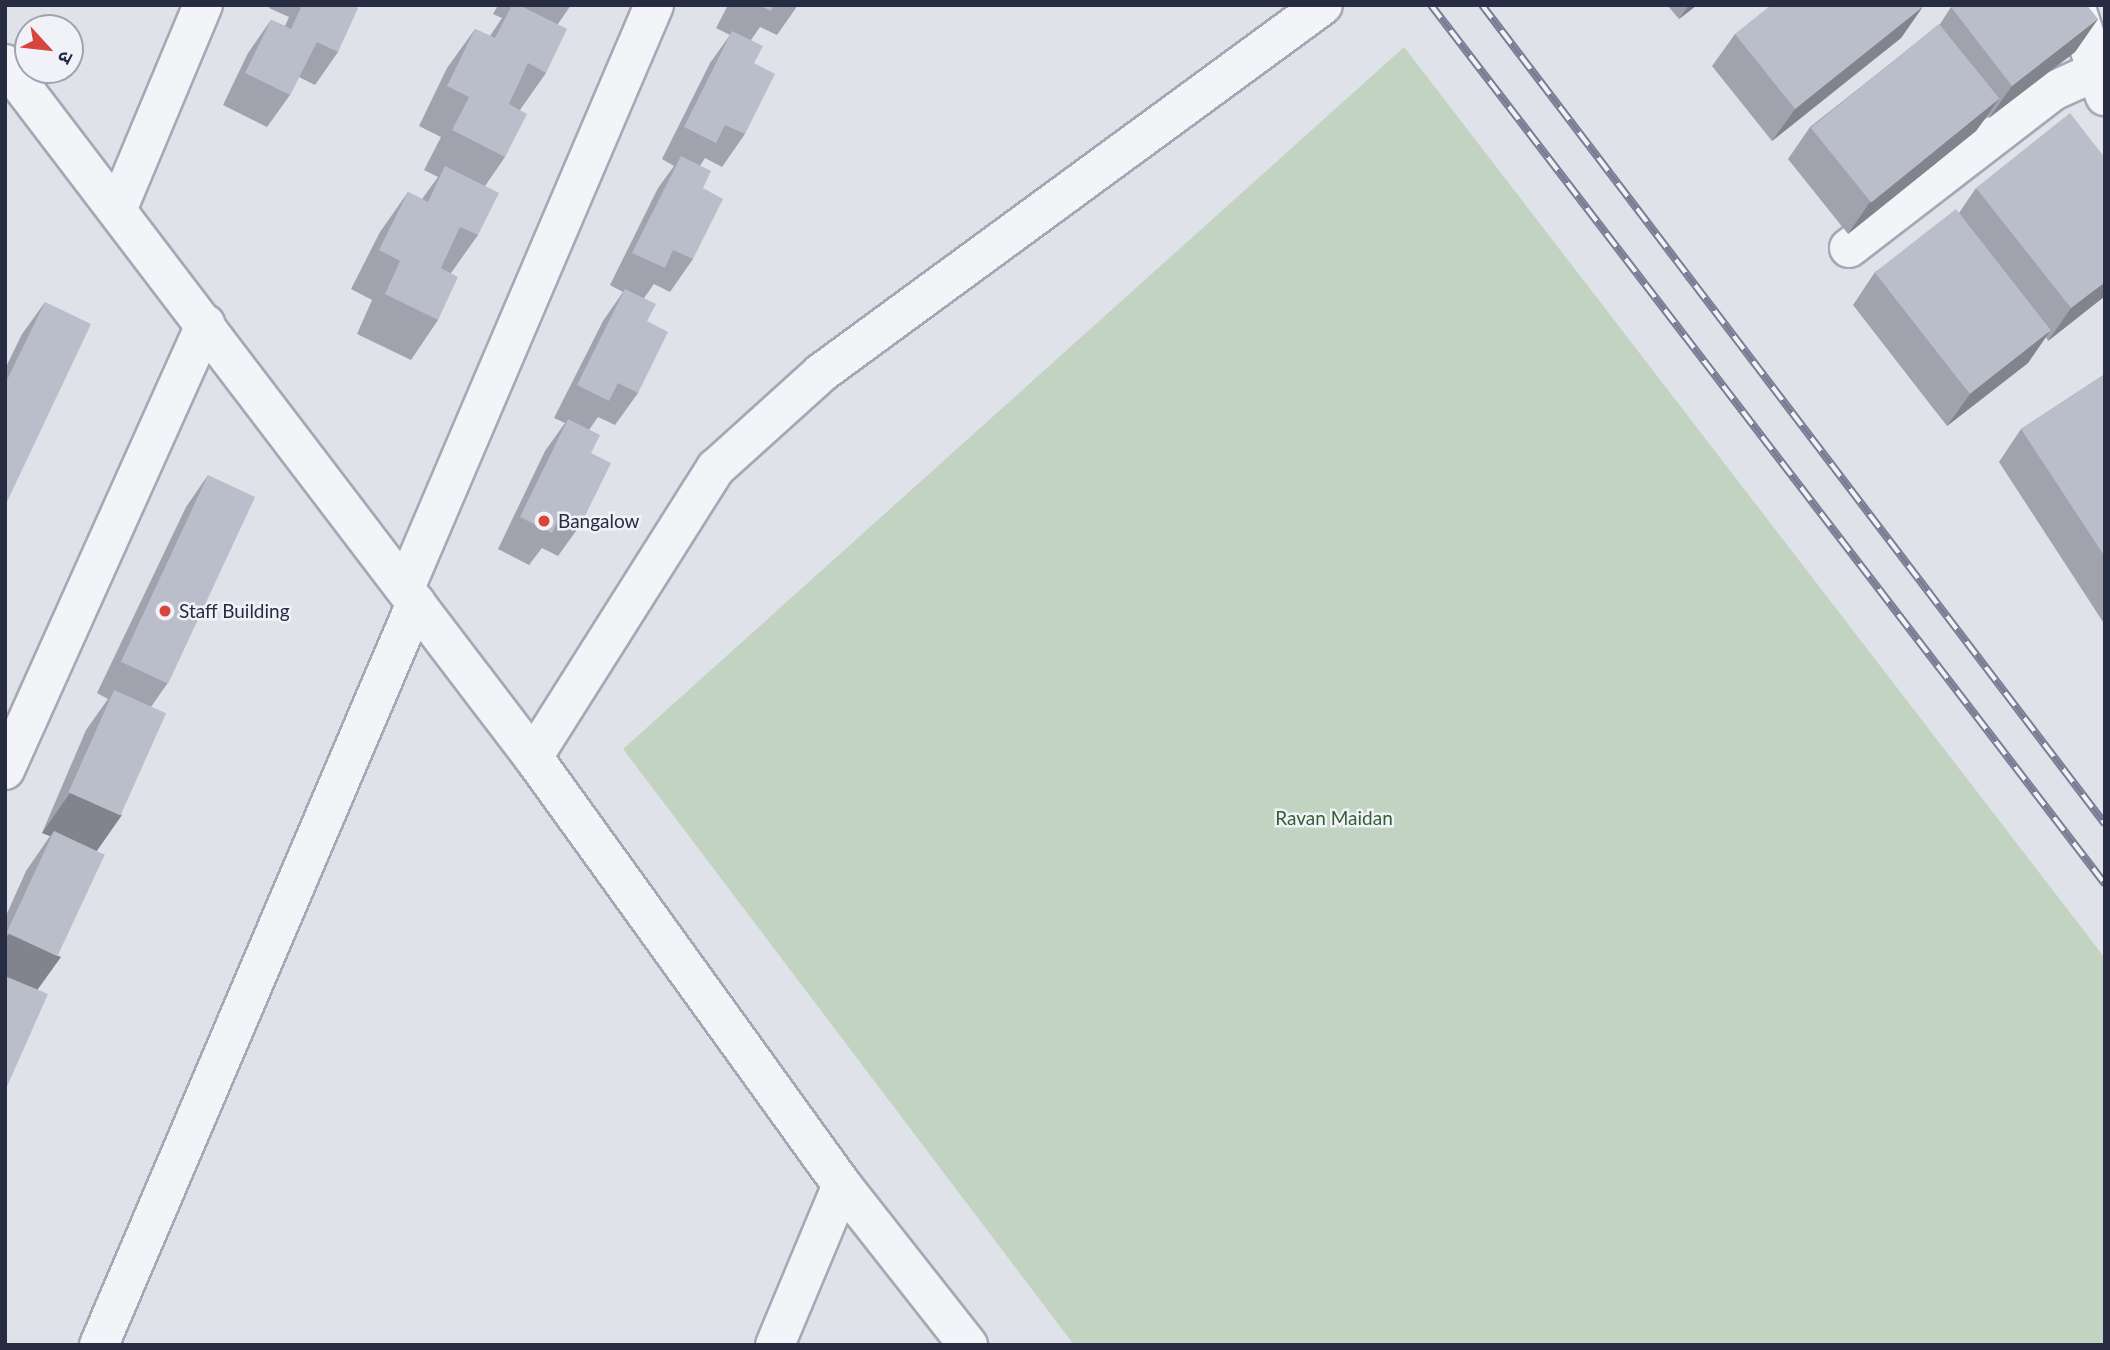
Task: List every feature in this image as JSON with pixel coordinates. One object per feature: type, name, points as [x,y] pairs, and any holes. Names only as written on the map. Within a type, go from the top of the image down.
[{"type":"street","points":[[118,208],[203,5]]},
{"type":"street","points":[[99,1345],[654,5]]},
{"type":"street","points":[[533,757],[716,468],[821,373],[1323,5]]},
{"type":"street","points":[[1849,248],[2053,91],[2101,84],[2075,5]]},
{"type":"street","points":[[5,64],[118,208],[533,757],[842,1185],[968,1345]]},
{"type":"street","points":[[5,770],[205,324]]},
{"type":"street","points":[[775,1345],[842,1185]]},
{"type":"green space","name":"Ravan Maidan","points":[[1404,47],[2105,958],[2105,1345],[1074,1345],[623,749]]},
{"type":"building","points":[[302,5],[352,5],[358,8],[338,52],[317,42],[290,95],[245,73],[271,20],[291,29]]},
{"type":"building","points":[[512,5],[519,5],[567,29],[546,73],[528,63],[509,104],[527,114],[505,157],[452,130],[469,97],[447,86],[475,29],[495,38]]},
{"type":"building","points":[[758,5],[774,5],[771,11]]},
{"type":"building","points":[[1771,5],[1924,6],[1795,109],[1735,34]]},
{"type":"building","points":[[2087,5],[2098,19],[2012,86],[1951,7]]},
{"type":"building","points":[[1939,24],[1999,99],[1871,202],[1811,128]]},
{"type":"building","points":[[732,31],[763,46],[754,63],[775,74],[745,134],[725,125],[716,143],[684,127]]},
{"type":"building","points":[[2070,113],[2105,158],[2105,282],[2071,308],[1976,188]]},
{"type":"building","points":[[681,156],[711,171],[703,188],[723,199],[693,259],[673,250],[665,268],[632,253]]},
{"type":"building","points":[[445,166],[499,193],[478,235],[460,227],[441,268],[458,277],[438,320],[385,294],[400,261],[379,250],[408,192],[428,202]]},
{"type":"building","points":[[1956,209],[2051,330],[1970,394],[1875,272]]},
{"type":"building","points":[[625,289],[656,304],[647,321],[668,332],[638,393],[618,383],[609,401],[577,385]]},
{"type":"building","points":[[45,302],[91,324],[5,506],[5,384]]},
{"type":"building","points":[[2105,374],[2105,557],[2021,429]]},
{"type":"building","points":[[568,419],[600,435],[591,453],[611,463],[581,524],[561,514],[552,533],[520,517]]},
{"type":"building","name":"Staff Building","points":[[208,475],[255,497],[168,684],[121,662]]},
{"type":"building","points":[[114,690],[166,713],[121,816],[68,792]]},
{"type":"building","points":[[54,831],[105,855],[57,956],[7,933]]},
{"type":"building","points":[[5,976],[48,994],[5,1091]]},
{"type":"railway","points":[[1431,5],[2105,884]]},
{"type":"railway","points":[[1482,5],[2105,824]]},
{"type":"place","name":"Bangalow","points":[[544,521]]},
{"type":"place","name":"Staff Building","points":[[165,611]]}]
